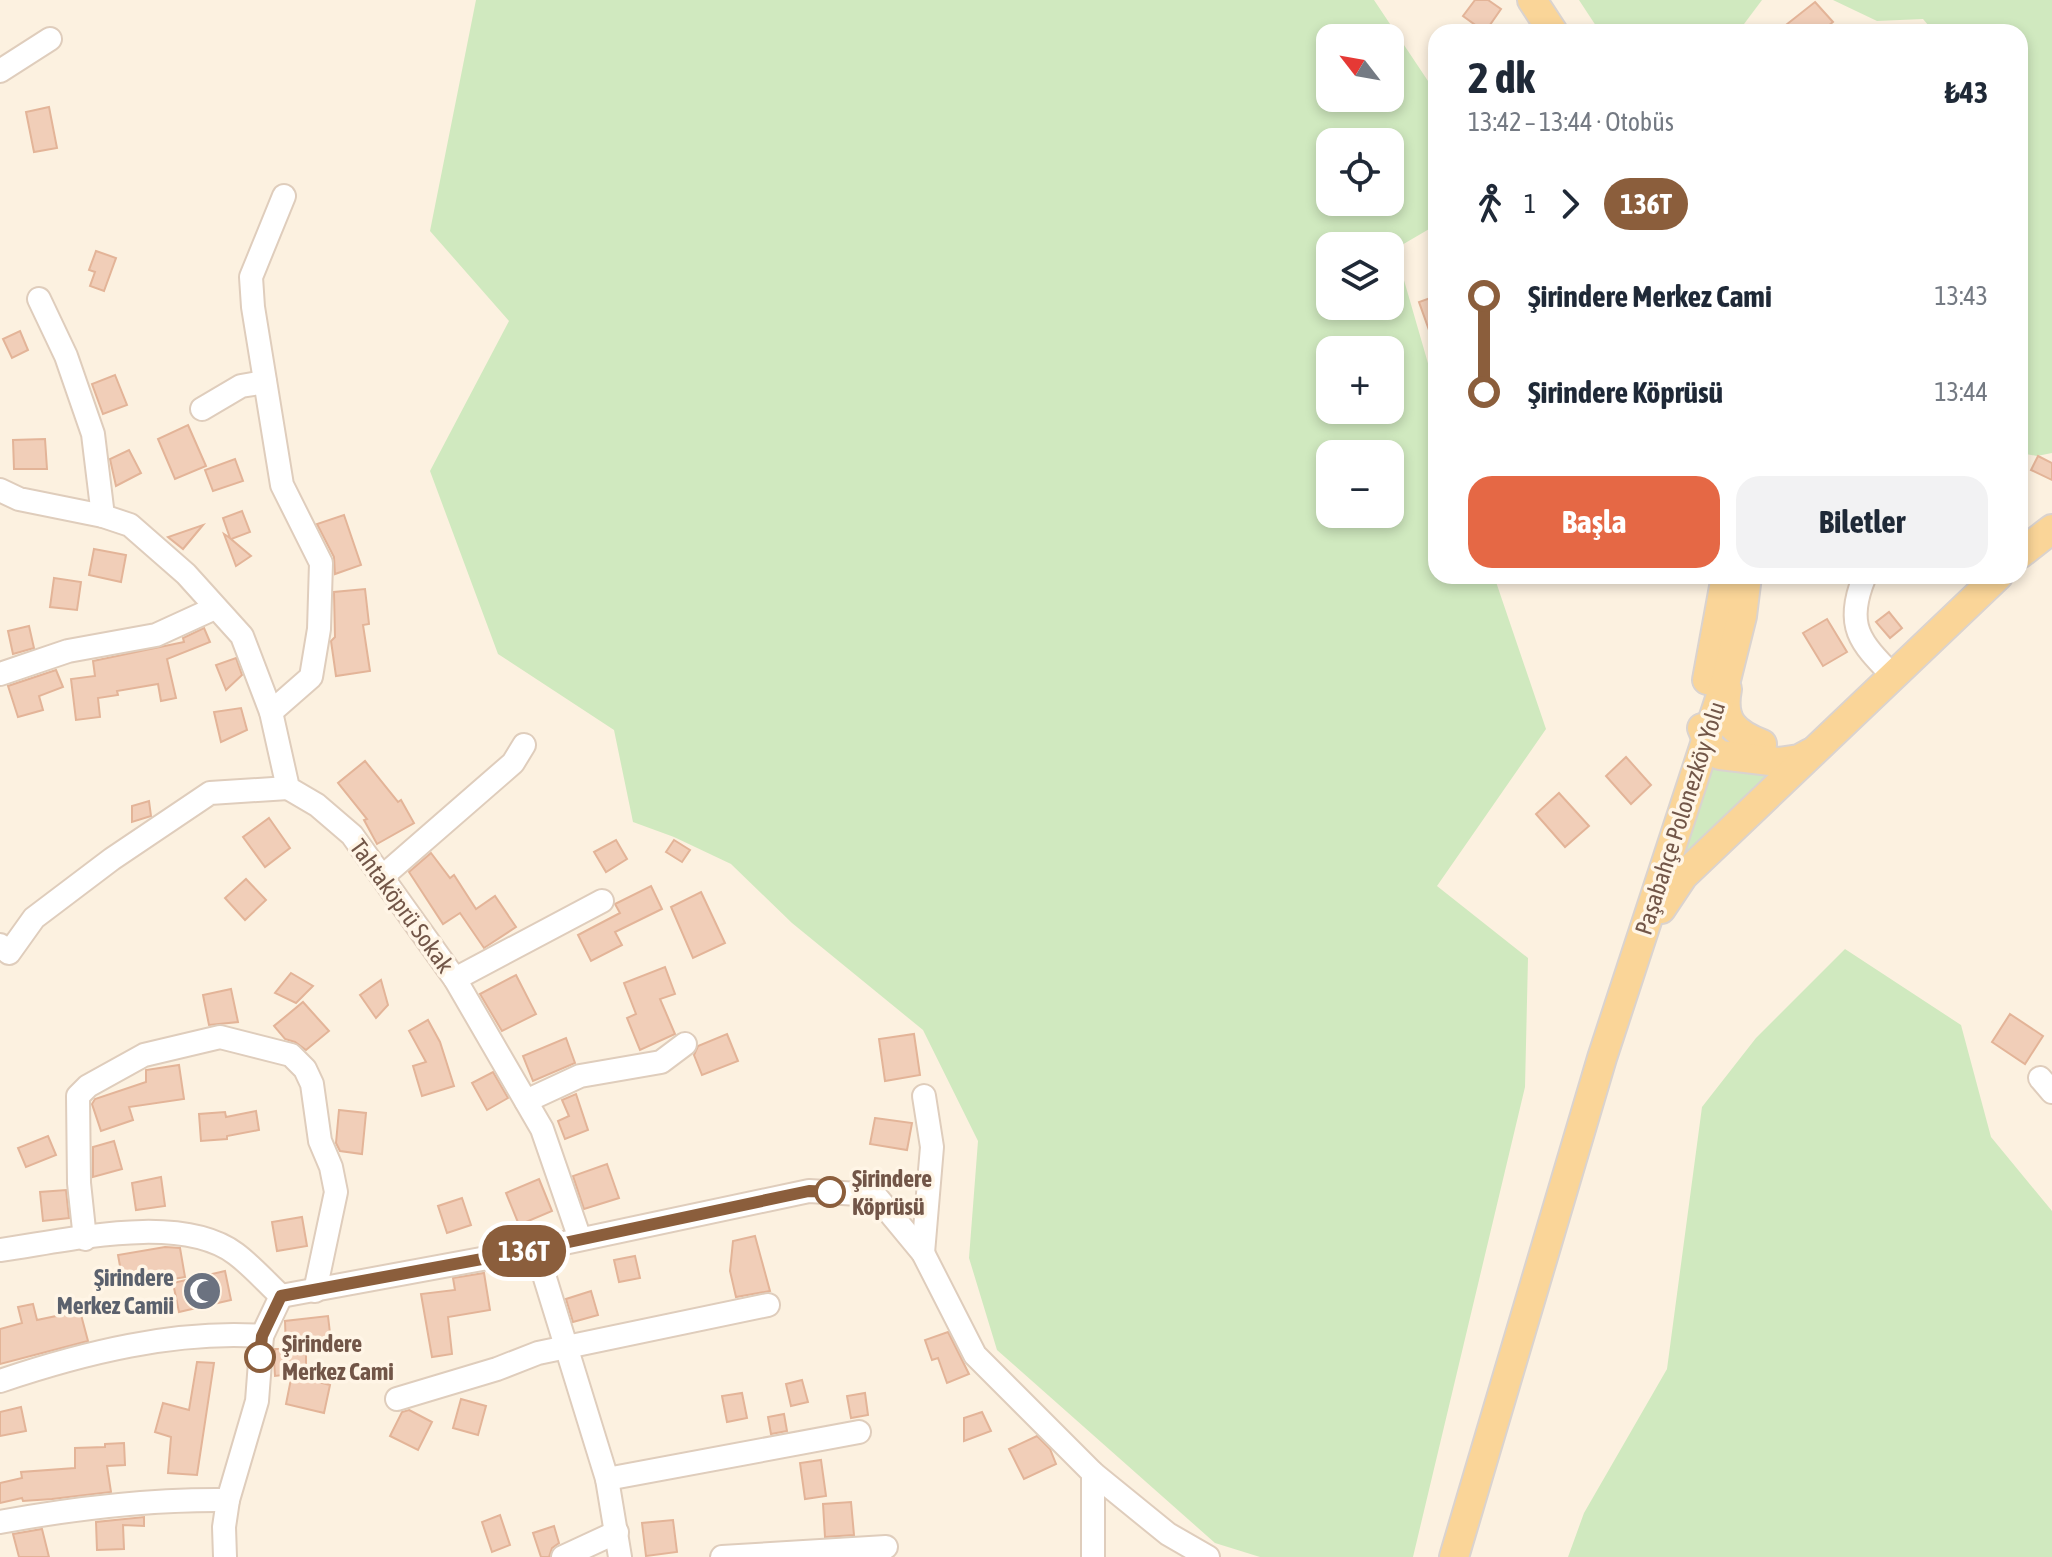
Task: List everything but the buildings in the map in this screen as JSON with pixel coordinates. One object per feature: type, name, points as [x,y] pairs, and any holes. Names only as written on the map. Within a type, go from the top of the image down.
[{"type":"main road","points":[[1532,0],[1548,24]]},
{"type":"main road","points":[[2028,548],[2052,529]]},
{"type":"main road","name":"Paşabahçe Polonezköy Yolu","points":[[1454,1557],[1696,746],[1700,702],[1715,649],[1725,584]]},
{"type":"main road","name":"Paşabahçe Polonezköy Yolu","points":[[1602,1058],[1643,886],[1736,645],[1746,584]]},
{"type":"main road","points":[[1631,967],[1663,905],[1683,876],[1990,584]]},
{"type":"main road","points":[[1736,645],[1725,711],[1733,729],[1762,744]]},
{"type":"main road","points":[[1696,746],[1807,745],[1833,735]]},
{"type":"main road","points":[[1696,746],[1720,755],[1779,762],[1799,759],[1833,735]]},
{"type":"main road","name":"Paşabahçe Polonezköy Yolu","points":[[1468,1557],[1486,1496],[1523,1325]]},
{"type":"street","points":[[0,71],[50,39]]},
{"type":"street","points":[[271,712],[311,677],[319,629],[321,563],[282,485],[253,307],[251,277],[284,196]]},
{"type":"street","points":[[39,299],[66,356],[93,434],[103,516]]},
{"type":"street","points":[[202,409],[241,386],[265,382]]},
{"type":"street","points":[[0,490],[19,499],[103,516],[130,525],[186,574],[242,636],[271,712],[288,788],[210,793],[112,859],[34,918],[9,953],[0,945]]},
{"type":"street","points":[[1862,584],[1857,595],[1856,617],[1863,645],[1894,677]]},
{"type":"street","points":[[0,674],[68,651],[156,635],[215,608]]},
{"type":"street","points":[[382,877],[513,763],[524,745]]},
{"type":"street","name":"Tahtaköprü Sokak","points":[[288,788],[317,805],[352,835],[455,979],[542,1129],[580,1239]]},
{"type":"street","points":[[455,979],[602,901]]},
{"type":"street","points":[[85,1239],[79,1183],[78,1096],[88,1086],[144,1055],[220,1037],[242,1040],[291,1055],[305,1069],[312,1084],[320,1141],[331,1167],[336,1192],[315,1291]]},
{"type":"street","points":[[526,1101],[580,1076],[661,1062],[685,1044]]},
{"type":"street","points":[[923,1253],[932,1147],[924,1096]]},
{"type":"street","points":[[281,1296],[536,1249],[809,1191],[875,1195],[923,1253],[975,1355],[1093,1473],[1168,1534],[1208,1557]]},
{"type":"street","points":[[0,1250],[162,1231],[197,1235],[236,1253],[281,1296]]},
{"type":"street","points":[[536,1249],[607,1479],[620,1557]]},
{"type":"street","points":[[225,1557],[224,1527],[228,1500],[257,1401],[262,1336],[281,1296]]},
{"type":"street","points":[[397,1399],[497,1369],[538,1353],[768,1305]]},
{"type":"street","points":[[0,1381],[43,1366],[160,1340],[227,1333],[262,1336]]},
{"type":"street","points":[[607,1479],[859,1432]]},
{"type":"street","points":[[1093,1473],[1093,1557]]},
{"type":"street","points":[[0,1522],[108,1506],[176,1500],[228,1500]]},
{"type":"street","points":[[563,1557],[617,1532]]},
{"type":"street","points":[[722,1557],[886,1547]]},
{"type":"green space","points":[[476,0],[1374,0],[1390,24],[1316,24],[1316,112],[1404,112],[1404,45],[1428,81],[1428,230],[1404,244],[1404,232],[1316,232],[1316,320],[1404,320],[1404,280],[1428,363],[1428,584],[1497,584],[1546,729],[1437,886],[1528,958],[1525,1087],[1413,1557],[1260,1557],[1215,1543],[997,1350],[969,1258],[978,1141],[923,1030],[792,923],[731,864],[633,822],[614,730],[498,654],[430,471],[509,321],[430,231]]},
{"type":"green space","points":[[1579,0],[1762,0],[1744,24],[1595,24]]},
{"type":"green space","points":[[1833,0],[2052,0],[2052,453],[2028,454],[2028,24],[1927,24],[1923,19],[1877,21]]},
{"type":"green space","points":[[1709,766],[1775,769],[1678,867]]},
{"type":"green space","points":[[1845,949],[1961,1025],[1991,1137],[2052,1211],[2052,1557],[1568,1557],[1584,1513],[1667,1369],[1702,1107],[1756,1038]]},
{"type":"bus line","name":"136T","points":[[260,1357],[262,1336],[281,1296],[536,1249],[809,1191],[830,1192]]},
{"type":"place","name":"Şirindere Köprüsü","points":[[830,1192]]},
{"type":"place","name":"Şirindere Merkez Camii","points":[[202,1291]]},
{"type":"place","name":"Şirindere Merkez Cami","points":[[260,1357]]}]
